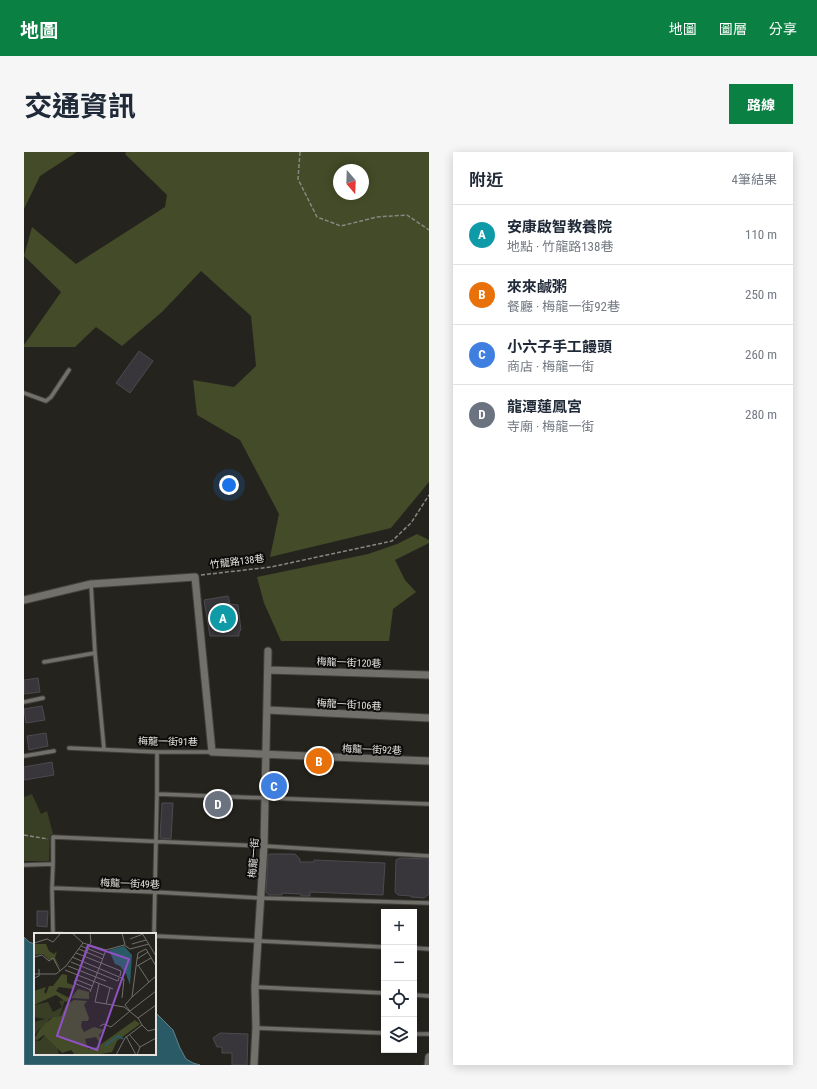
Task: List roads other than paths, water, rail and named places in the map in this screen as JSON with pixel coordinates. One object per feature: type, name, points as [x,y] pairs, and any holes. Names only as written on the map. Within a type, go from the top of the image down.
[{"type":"street","points":[[24,600],[91,584],[195,577],[212,752]]},
{"type":"street","name":"梅龍一街","points":[[254,1065],[257,940],[264,846],[268,651]]},
{"type":"street","name":"梅龍一街120巷","points":[[268,670],[429,675]]},
{"type":"street","name":"梅龍一街106巷","points":[[267,710],[429,718]]},
{"type":"street","name":"梅龍一街91巷","points":[[212,752],[266,754]]},
{"type":"street","name":"梅龍一街92巷","points":[[266,754],[429,761]]},
{"type":"street","points":[[428,1065],[429,1057]]},
{"type":"lane","points":[[24,393],[46,401],[51,397],[69,370]]},
{"type":"lane","points":[[91,584],[95,652],[104,749]]},
{"type":"lane","points":[[44,662],[95,652]]},
{"type":"lane","points":[[24,702],[43,698]]},
{"type":"lane","name":"梅龍一街91巷","points":[[69,748],[157,752],[212,752]]},
{"type":"lane","points":[[24,756],[54,751]]},
{"type":"lane","points":[[154,933],[157,752]]},
{"type":"lane","points":[[157,794],[429,804]]},
{"type":"lane","points":[[53,933],[52,888],[54,837],[264,846],[429,856]]},
{"type":"lane","points":[[24,865],[53,864]]},
{"type":"lane","name":"梅龍一街49巷","points":[[52,888],[260,898],[429,903]]},
{"type":"lane","points":[[156,935],[381,947]]},
{"type":"lane","points":[[417,948],[429,949]]},
{"type":"lane","points":[[255,987],[381,993]]},
{"type":"lane","points":[[417,995],[429,996]]},
{"type":"lane","points":[[256,1028],[381,1033]]},
{"type":"lane","points":[[417,1034],[429,1034]]},
{"type":"water","points":[[24,937],[29,942],[34,944],[34,1055],[156,1055],[156,1013],[173,1030],[186,1059],[200,1065],[24,1065]]},
{"type":"place","name":"安康啟智教養院","points":[[223,618]]},
{"type":"place","name":"來來鹹粥","points":[[319,761]]},
{"type":"place","name":"小六子手工饅頭","points":[[274,786]]},
{"type":"place","name":"龍潭蓮鳳宮","points":[[218,804]]}]
